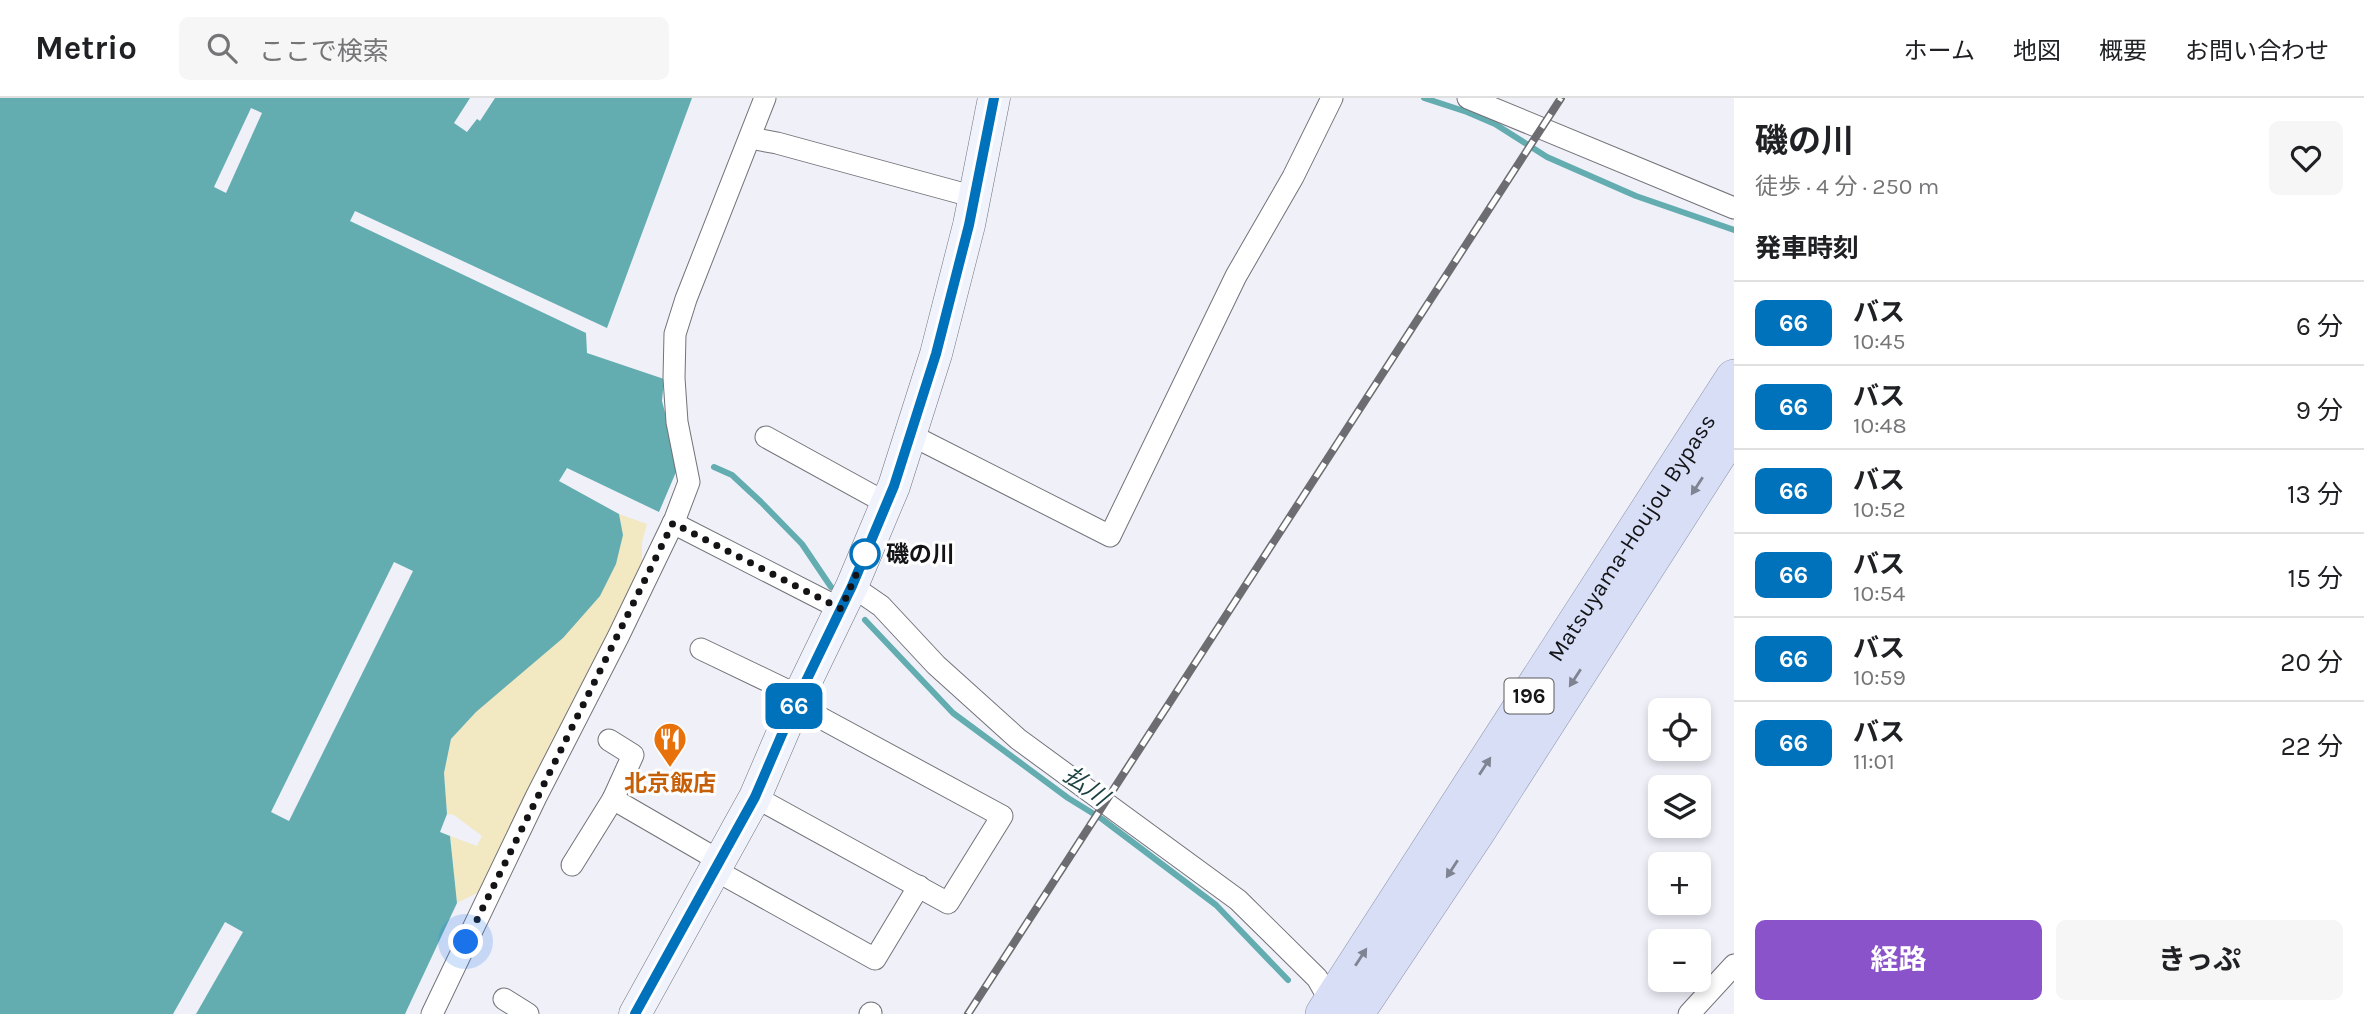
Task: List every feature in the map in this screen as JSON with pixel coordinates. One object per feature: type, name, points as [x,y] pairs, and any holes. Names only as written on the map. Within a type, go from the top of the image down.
[{"type":"highway","name":"Matsuyama-Houjou Bypass","points":[[1337,1011],[1734,378]]},
{"type":"highway","name":"Matsuyama-Houjou Bypass","points":[[1337,1011],[1453,867],[1734,429]]},
{"type":"main road","points":[[635,1014],[755,797],[886,503],[936,354],[975,197],[994,98]]},
{"type":"street","points":[[432,1014],[536,797],[618,638],[673,523],[689,482],[677,422],[675,334],[686,299],[765,98]]},
{"type":"street","points":[[911,435],[1110,536],[1236,276],[1293,177],[1332,98]]},
{"type":"street","points":[[1468,98],[1734,208]]},
{"type":"street","points":[[750,138],[778,143],[975,197]]},
{"type":"street","points":[[766,437],[886,503]]},
{"type":"street","points":[[673,523],[846,597],[881,606],[936,665],[1018,739],[1238,900],[1317,978],[1337,1011]]},
{"type":"street","points":[[701,649],[1002,816],[948,902],[755,797]]},
{"type":"street","points":[[572,865],[613,799],[633,755],[609,740]]},
{"type":"street","points":[[613,799],[718,866],[875,959],[919,886]]},
{"type":"street","points":[[1689,1014],[1734,965]]},
{"type":"street","points":[[504,999],[528,1014]]},
{"type":"sand","points":[[619,514],[647,524],[642,542],[642,561],[608,638],[479,892],[457,903],[450,836],[477,846],[482,836],[454,815],[447,814],[444,773],[451,739],[623,535]]},
{"type":"water","points":[[0,98],[692,98],[607,328],[355,211],[350,221],[586,333],[587,353],[664,379],[662,401],[679,465],[659,512],[567,468],[559,481],[619,514],[623,535],[616,564],[600,596],[563,638],[476,712],[451,739],[444,773],[447,814],[440,832],[450,836],[457,903],[405,1014],[0,1014]]},
{"type":"pier","points":[[470,98],[495,98],[480,121],[477,119],[467,132],[454,123]]},
{"type":"pier","points":[[251,108],[262,113],[226,193],[214,187]]},
{"type":"pier","points":[[394,562],[413,571],[289,821],[271,812]]},
{"type":"pier","points":[[225,922],[243,932],[196,1014],[173,1014]]},
{"type":"waterway","points":[[1424,98],[1495,124],[1547,157],[1636,196],[1734,230]]},
{"type":"waterway","name":"払川","points":[[714,467],[732,475],[802,544],[831,587]]},
{"type":"waterway","name":"払川","points":[[865,620],[953,713],[1068,798],[1102,819],[1216,905],[1288,980]]},
{"type":"railway","points":[[968,1014],[1561,98]]},
{"type":"bus line","name":"66","points":[[635,1014],[755,797],[795,704],[852,586],[894,486],[936,354],[969,225],[994,98]]},
{"type":"place","name":"磯の川","points":[[865,554]]},
{"type":"place","name":"北京飯店","points":[[670,769]]},
{"type":"route","points":[[466,942],[673,523],[841,609],[869,545],[865,554]]}]
